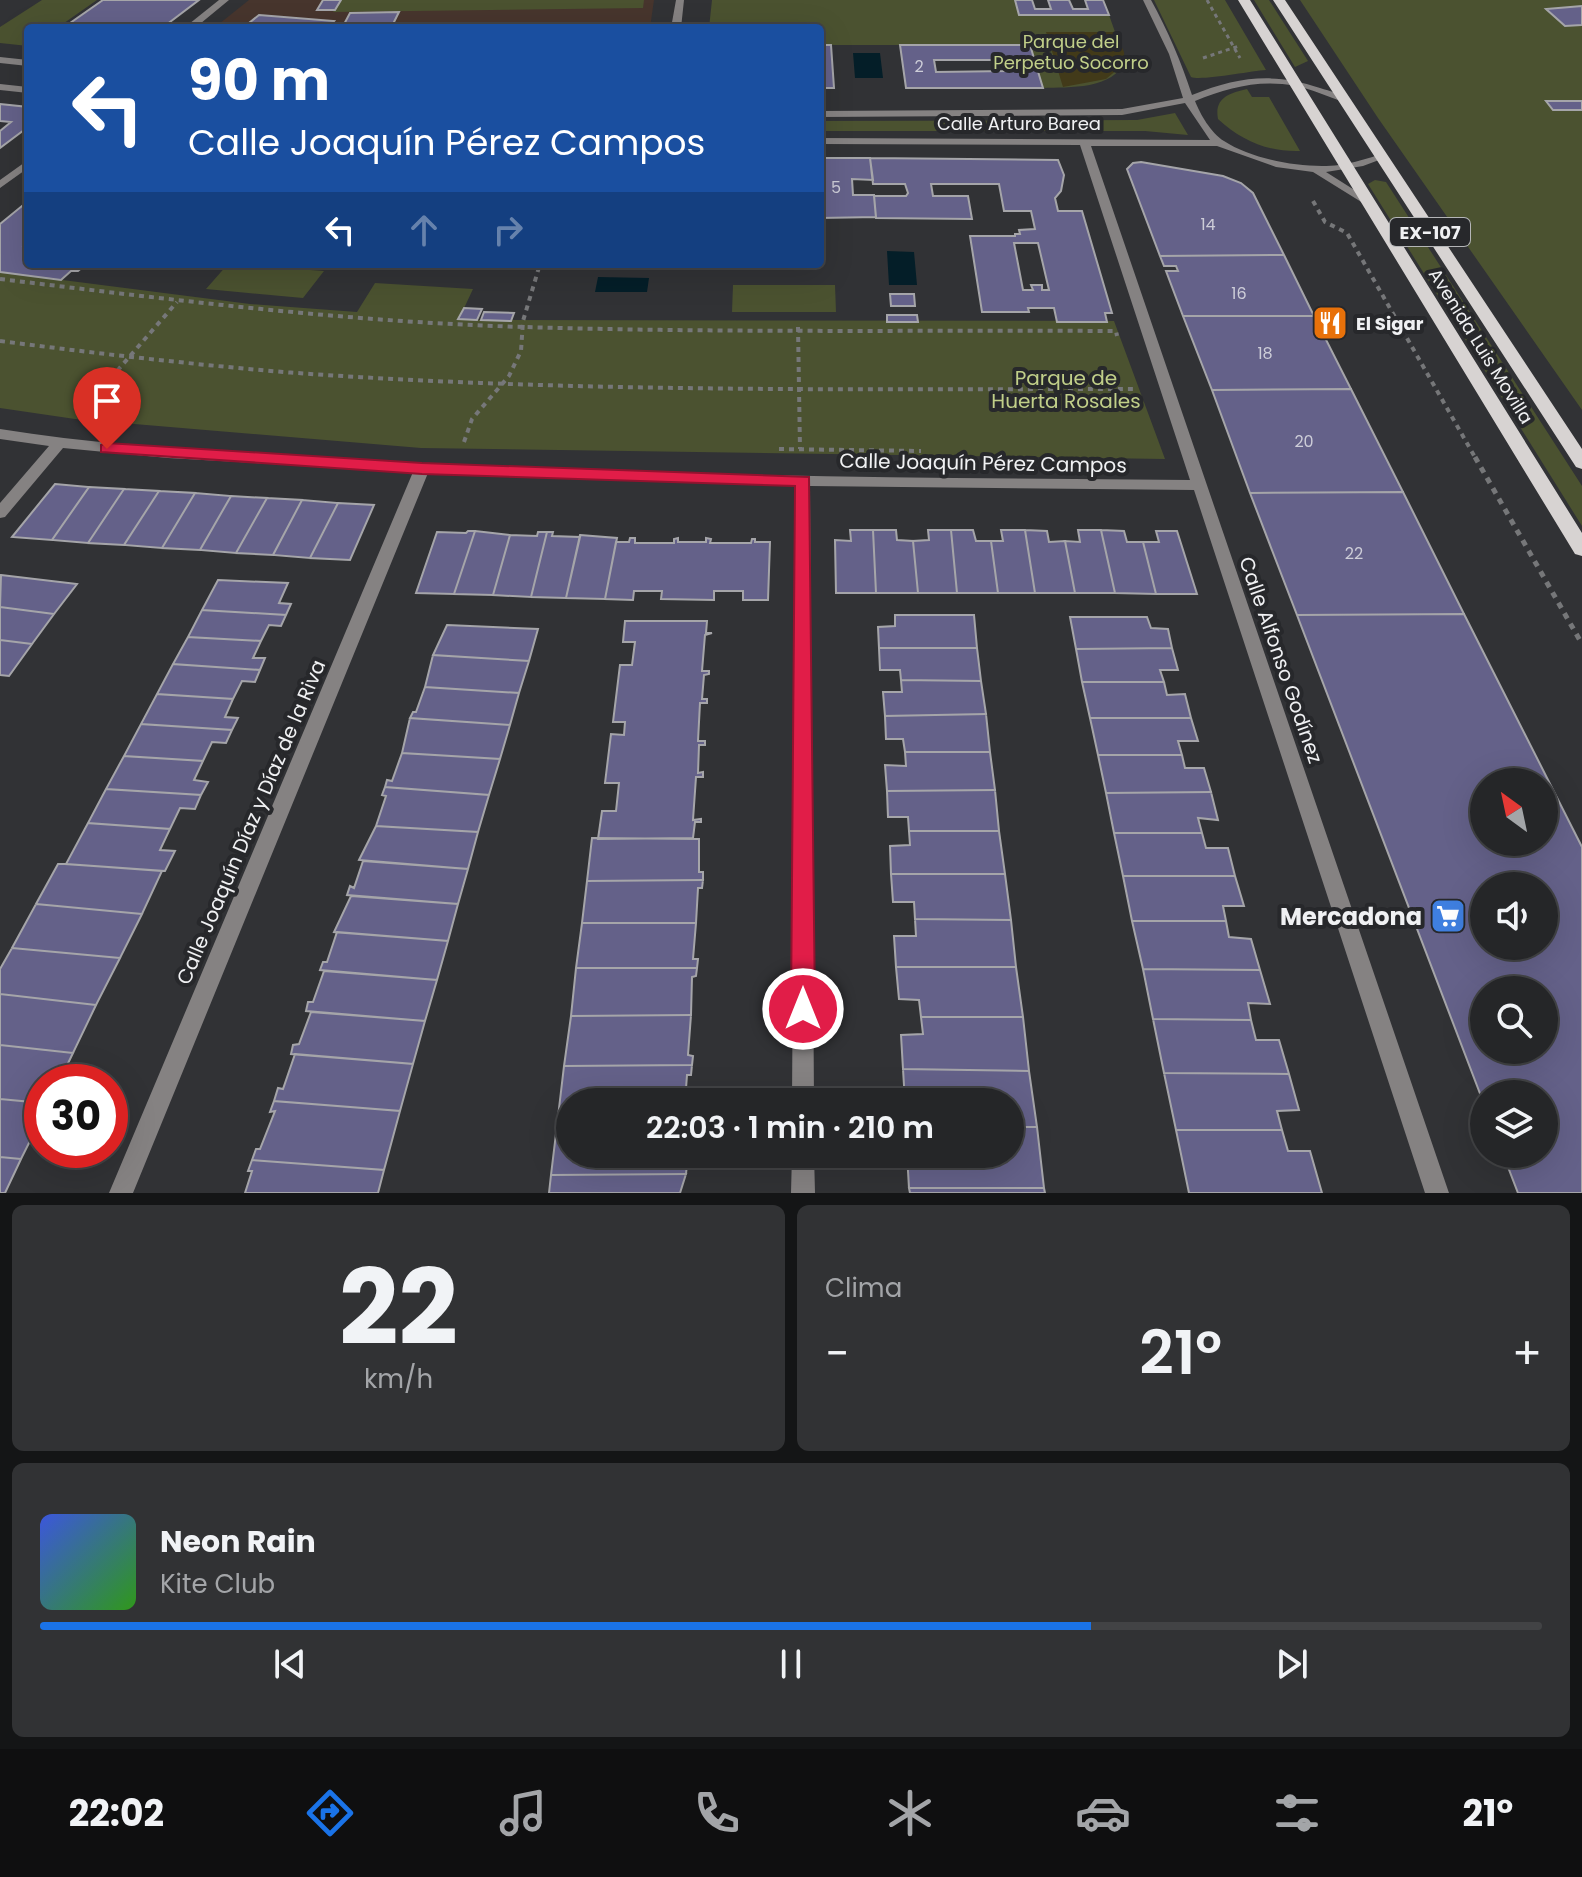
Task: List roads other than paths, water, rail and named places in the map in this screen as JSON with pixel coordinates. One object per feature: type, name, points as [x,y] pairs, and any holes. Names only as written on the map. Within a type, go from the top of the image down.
[{"type":"main road","name":"Avenida Luis Movilla","points":[[1244,0],[1582,549]]},
{"type":"main road","name":"Avenida Luis Movilla","points":[[1279,0],[1582,463]]},
{"type":"street","points":[[194,24],[225,0]]},
{"type":"street","points":[[677,24],[680,0]]},
{"type":"street","points":[[1147,0],[1178,67],[1187,100]]},
{"type":"street","points":[[0,60],[24,63]]},
{"type":"street","name":"Calle Arturo Barea","points":[[824,114],[1108,112],[1187,100],[1224,86],[1253,80],[1296,83],[1344,99]]},
{"type":"street","points":[[0,87],[24,90]]},
{"type":"street","name":"Calle Arturo Barea","points":[[1187,100],[1197,121],[1219,143],[1256,159],[1318,172],[1349,169],[1382,157]]},
{"type":"street","name":"Calle Arturo Barea","points":[[824,141],[1219,143]]},
{"type":"street","name":"Calle Alfonso Godínez","points":[[1084,141],[1437,1193]]},
{"type":"street","points":[[0,185],[24,166]]},
{"type":"street","name":"Calle Arturo Barea","points":[[1318,172],[1371,205]]},
{"type":"street","name":"Calle Joaquín Pérez Campos","points":[[0,434],[58,444],[422,469],[803,481],[1199,485]]},
{"type":"street","points":[[0,513],[58,444]]},
{"type":"street","name":"Calle Joaquín Díaz y Díaz de la Riva","points":[[121,1193],[422,469]]},
{"type":"street","points":[[803,481],[803,1088]]},
{"type":"street","points":[[803,1168],[803,1193]]},
{"type":"water","points":[[853,53],[880,53],[883,78],[855,78]]},
{"type":"water","points":[[887,251],[914,252],[917,285],[889,285]]},
{"type":"water","points":[[598,277],[649,278],[647,292],[595,292]]},
{"type":"place","name":"El Sigar","points":[[1330,323]]},
{"type":"place","name":"Mercadona","points":[[1448,916]]},
{"type":"park label","name":"Parque del Perpetuo Socorro","points":[[1071,51]]},
{"type":"park label","name":"Parque de Huerta Rosales","points":[[1066,390]]}]
